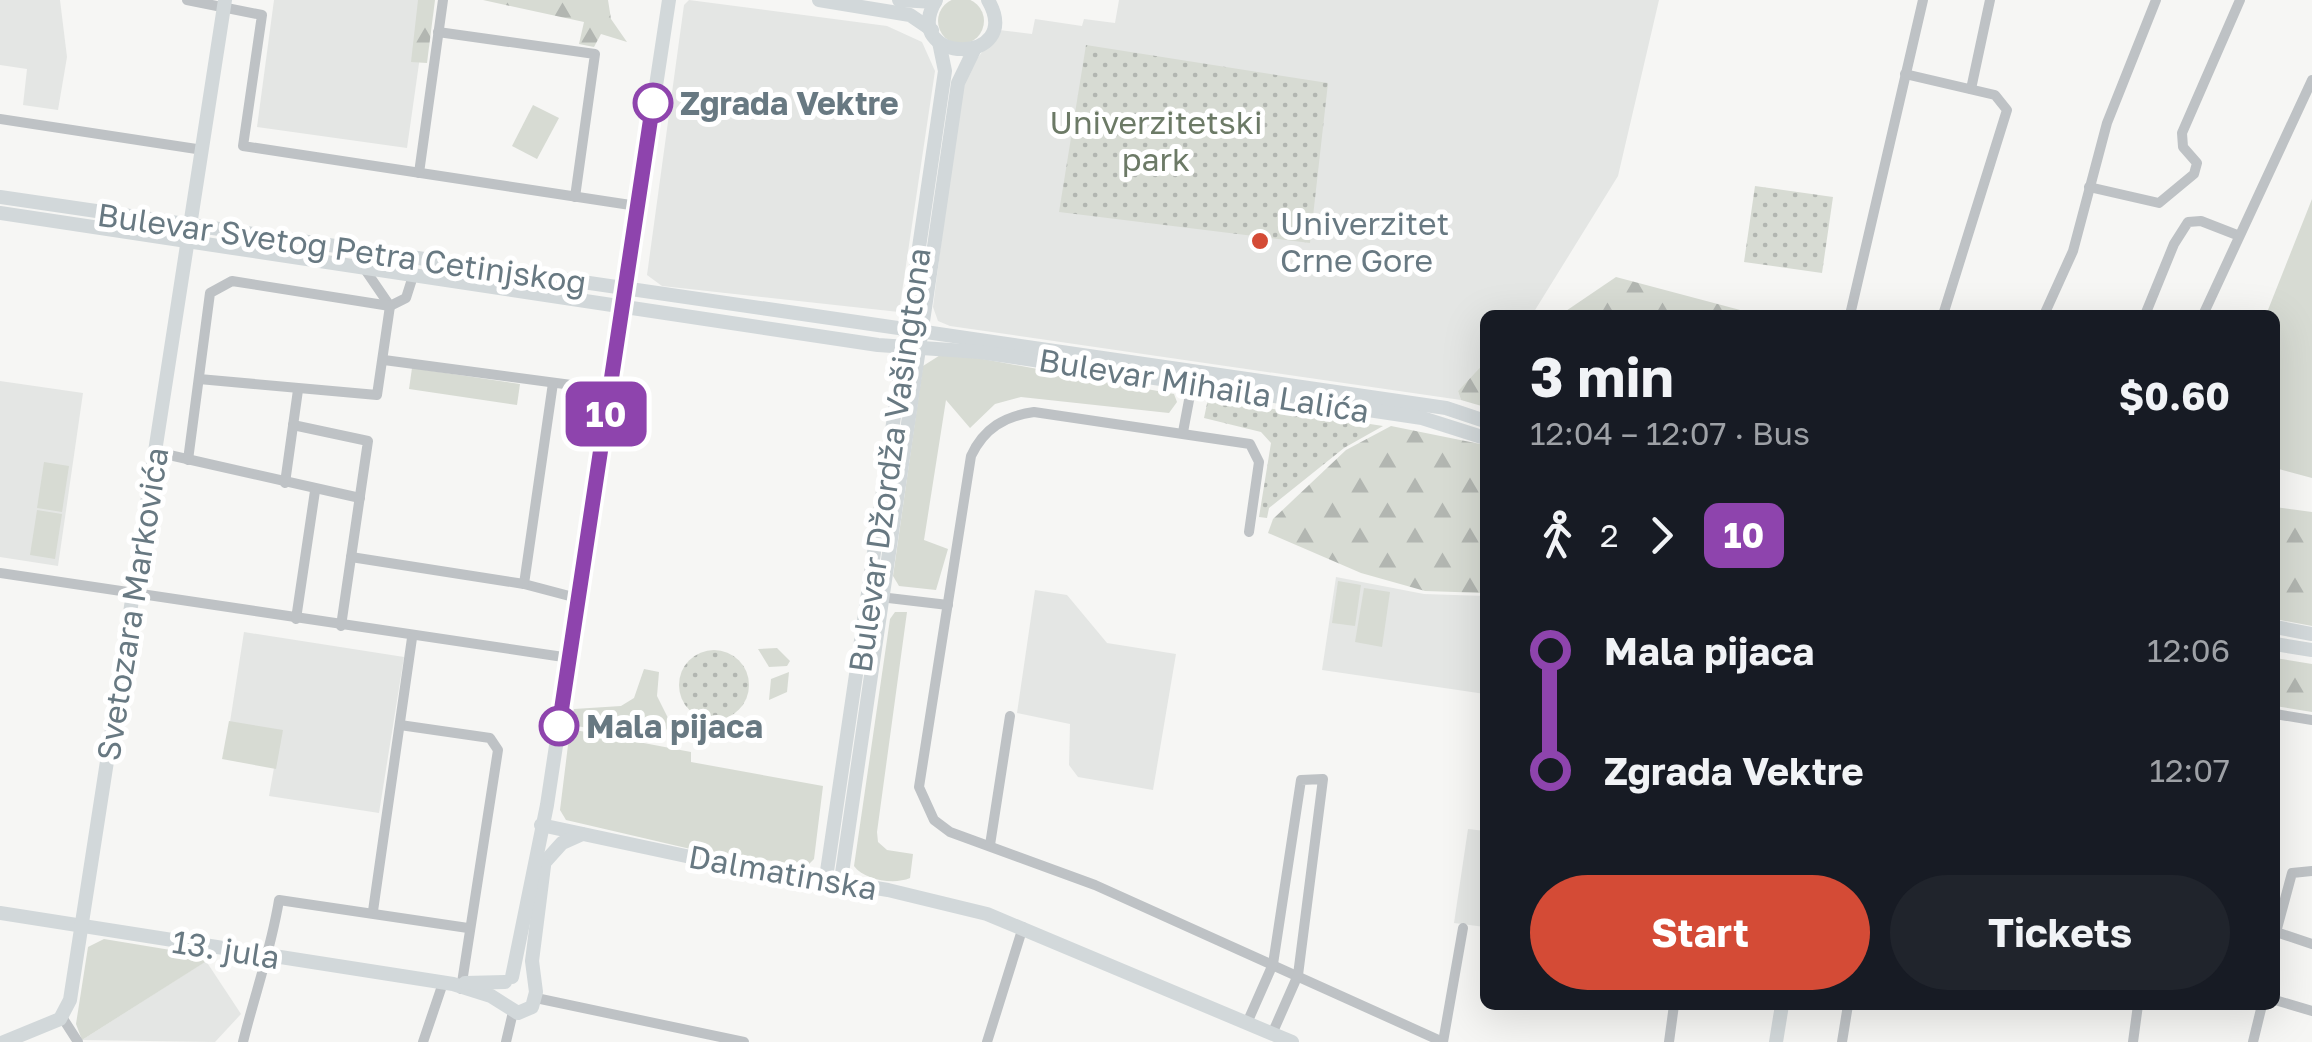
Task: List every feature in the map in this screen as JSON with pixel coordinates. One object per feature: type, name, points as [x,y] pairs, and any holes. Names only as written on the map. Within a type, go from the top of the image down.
[{"type":"main road","points":[[501,1001],[545,821],[669,0]]},
{"type":"main road","points":[[819,0],[910,14],[953,50],[975,48]]},
{"type":"main road","points":[[899,0],[936,1]]},
{"type":"main road","name":"Bulevar Džordža Vašingtona","points":[[916,330],[945,71],[936,36],[936,1]]},
{"type":"main road","name":"Svetozara Markovića","points":[[62,1017],[73,984],[225,3]]},
{"type":"main road","name":"Bulevar Džordža Vašingtona","points":[[834,879],[913,349],[958,83],[975,48],[992,32],[994,5]]},
{"type":"main road","name":"Bulevar Svetog Petra Cetinjskog","points":[[0,197],[916,330]]},
{"type":"main road","name":"Bulevar Svetog Petra Cetinjskog","points":[[0,213],[913,349]]},
{"type":"main road","name":"Bulevar Mihaila Lalića","points":[[916,330],[1195,368],[1446,408],[1480,419]]},
{"type":"main road","name":"Bulevar Mihaila Lalića","points":[[913,349],[980,352],[1422,418],[1480,436]]},
{"type":"main road","points":[[2280,629],[2312,634]]},
{"type":"main road","points":[[2280,645],[2312,650]]},
{"type":"main road","points":[[455,985],[501,1001],[513,1012],[528,1010],[536,998],[531,982],[545,821]]},
{"type":"main road","name":"Dalmatinska","points":[[545,821],[700,859],[917,895],[1024,926],[1292,1042]]},
{"type":"main road","points":[[544,863],[562,843],[589,834]]},
{"type":"main road","name":"13. jula","points":[[0,913],[455,985]]},
{"type":"main road","points":[[455,985],[508,979],[531,982]]},
{"type":"main road","points":[[1776,1042],[1781,1010]]},
{"type":"main road","points":[[4,1042],[62,1017]]},
{"type":"street","points":[[188,0],[225,3],[263,16],[243,146],[638,206]]},
{"type":"street","points":[[419,173],[443,0]]},
{"type":"street","points":[[1851,310],[1924,0]]},
{"type":"street","points":[[1971,89],[1990,0]]},
{"type":"street","points":[[2046,310],[2073,251],[2107,123],[2156,0]]},
{"type":"street","points":[[2089,186],[2158,203],[2194,174],[2197,163],[2183,146],[2182,133],[2240,0]]},
{"type":"street","points":[[438,32],[595,54],[575,196]]},
{"type":"street","points":[[1905,74],[2001,98],[2007,110],[1945,310]]},
{"type":"street","points":[[2206,310],[2237,235],[2312,80]]},
{"type":"street","points":[[0,119],[203,150]]},
{"type":"street","points":[[2147,310],[2174,244],[2188,222],[2202,221],[2237,235]]},
{"type":"street","name":"Bulevar Svetog Petra Cetinjskog","points":[[364,268],[390,306]]},
{"type":"street","points":[[198,379],[298,390],[317,386],[377,395],[390,306],[406,298],[413,276]]},
{"type":"street","name":"Bulevar Svetog Petra Cetinjskog","points":[[210,293],[232,281],[390,306]]},
{"type":"street","name":"Svetozara Markovića","points":[[188,460],[210,293]]},
{"type":"street","points":[[384,360],[610,390]]},
{"type":"street","points":[[1184,432],[1195,368]]},
{"type":"street","points":[[524,584],[553,383]]},
{"type":"street","points":[[285,482],[298,390]]},
{"type":"street","points":[[1249,532],[1257,453],[1239,441],[1034,412],[1000,421],[976,444],[971,456],[924,746],[919,787],[923,802],[941,826],[1095,885],[1443,1042],[1463,928]]},
{"type":"street","points":[[293,426],[368,441],[341,626]]},
{"type":"street","points":[[156,452],[314,491],[360,498]]},
{"type":"street","points":[[296,620],[314,491]]},
{"type":"street","points":[[351,557],[524,584],[534,590],[578,598]]},
{"type":"street","points":[[0,573],[412,638],[570,658]]},
{"type":"street","points":[[877,597],[948,604]]},
{"type":"street","points":[[373,911],[412,638]]},
{"type":"street","points":[[2280,715],[2312,720]]},
{"type":"street","points":[[990,845],[1010,716]]},
{"type":"street","points":[[400,726],[490,738],[496,744],[468,928],[455,985],[424,1042]]},
{"type":"street","points":[[1247,1023],[1273,964],[1301,780],[1323,779],[1298,975],[1272,1034]]},
{"type":"street","points":[[2280,919],[2292,873],[2312,872]]},
{"type":"street","points":[[243,1042],[260,975],[270,956],[279,900],[468,928]]},
{"type":"street","points":[[987,1042],[1024,926]]},
{"type":"street","points":[[2280,935],[2312,944]]},
{"type":"street","points":[[536,998],[744,1042]]},
{"type":"street","points":[[2280,1002],[2312,1012]]},
{"type":"street","points":[[1669,1042],[1673,1010]]},
{"type":"street","points":[[1842,1042],[1847,1010]]},
{"type":"street","points":[[2132,1042],[2137,1010]]},
{"type":"street","points":[[2253,1042],[2261,1010]]},
{"type":"street","points":[[506,1042],[513,1012]]},
{"type":"street","points":[[62,1017],[78,1042]]},
{"type":"shaded area","points":[[0,0],[60,0],[67,57],[58,110],[23,105],[27,69],[0,65]]},
{"type":"shaded area","points":[[274,0],[428,0],[407,148],[257,127]]},
{"type":"shaded area","points":[[689,0],[887,26],[922,42],[935,71],[899,312],[662,286],[647,275],[684,5]]},
{"type":"shaded area","name":"Univerzitet Crne Gore","points":[[1119,0],[1659,0],[1618,176],[1535,310],[1480,310],[1480,367],[1458,391],[1461,400],[950,326],[938,321],[933,307],[962,78],[999,30],[1032,34],[1035,19],[1082,26],[1084,19],[1115,23]]},
{"type":"shaded area","points":[[0,381],[83,393],[58,566],[0,557]]},
{"type":"shaded area","points":[[1336,577],[1424,594],[1480,596],[1480,693],[1322,670]]},
{"type":"shaded area","points":[[1035,590],[1067,595],[1107,643],[1176,654],[1153,790],[1078,777],[1069,765],[1070,724],[1017,713]]},
{"type":"shaded area","points":[[244,632],[404,657],[379,813],[269,796],[275,762],[225,754]]},
{"type":"shaded area","points":[[1468,829],[1480,830],[1480,926],[1454,923]]},
{"type":"shaded area","points":[[206,961],[241,1014],[215,1042],[82,1040]]},
{"type":"green space","points":[[418,0],[435,0],[427,63],[411,62]]},
{"type":"green space","points":[[483,0],[608,0],[611,19],[627,42],[601,34],[594,47],[579,44],[584,22]]},
{"type":"green space","points":[[952,0],[970,0],[982,12],[982,30],[970,42],[952,42],[940,30],[940,12]]},
{"type":"green space","name":"Univerzitetski park","points":[[1086,45],[1328,83],[1310,243],[1059,212]]},
{"type":"green space","points":[[533,105],[559,118],[537,159],[512,146]]},
{"type":"green space","points":[[1755,186],[1833,197],[1822,273],[1744,262]]},
{"type":"green space","points":[[2312,199],[2312,478],[2280,469],[2280,310],[2268,310]]},
{"type":"green space","points":[[1616,277],[1740,310],[1567,310]]},
{"type":"green space","points":[[945,352],[1174,394],[1177,402],[1169,413],[1021,397],[995,404],[970,428],[946,400],[924,540],[948,549],[936,590],[899,586],[893,576],[923,366]]},
{"type":"green space","points":[[1480,367],[1480,406],[1461,400],[1458,391]]},
{"type":"green space","points":[[412,368],[520,384],[517,405],[409,389]]},
{"type":"green space","points":[[1208,399],[1383,426],[1344,448],[1269,508],[1267,518],[1259,517],[1271,443],[1261,432],[1204,418]]},
{"type":"green space","points":[[1391,426],[1480,444],[1480,593],[1425,591],[1361,573],[1268,533],[1273,519],[1346,450]]},
{"type":"green space","points":[[44,462],[69,466],[62,512],[37,508]]},
{"type":"green space","points":[[2280,508],[2312,512],[2312,626],[2280,620]]},
{"type":"green space","points":[[37,510],[62,514],[55,559],[30,555]]},
{"type":"green space","points":[[1338,581],[1361,585],[1355,626],[1332,623]]},
{"type":"green space","points":[[1364,588],[1390,592],[1382,647],[1355,642]]},
{"type":"green space","points":[[895,612],[907,612],[877,832],[878,842],[887,850],[913,854],[910,878],[888,881],[865,875],[854,866],[890,619]]},
{"type":"green space","points":[[777,648],[790,661],[787,666],[769,667],[758,649]]},
{"type":"green space","points":[[714,650],[739,660],[749,685],[739,710],[714,720],[689,710],[679,685],[689,660]]},
{"type":"green space","points":[[2280,659],[2312,664],[2312,712],[2280,707]]},
{"type":"green space","points":[[644,669],[659,672],[657,696],[670,722],[661,741],[571,725],[574,709],[621,706],[634,698]]},
{"type":"green space","points":[[789,672],[787,692],[769,700],[771,679]]},
{"type":"green space","points":[[229,721],[283,730],[276,769],[222,759]]},
{"type":"green space","points":[[570,729],[691,752],[691,762],[823,786],[814,859],[808,865],[756,859],[755,864],[566,820],[560,810]]},
{"type":"green space","points":[[104,939],[213,957],[82,1040],[76,1024],[88,947]]},
{"type":"bus line","name":"10","points":[[559,726],[653,103]]},
{"type":"place","name":"Zgrada Vektre","points":[[653,103]]},
{"type":"place","name":"Univerzitet Crne Gore","points":[[1260,241]]},
{"type":"place","name":"Mala pijaca","points":[[559,726]]}]
